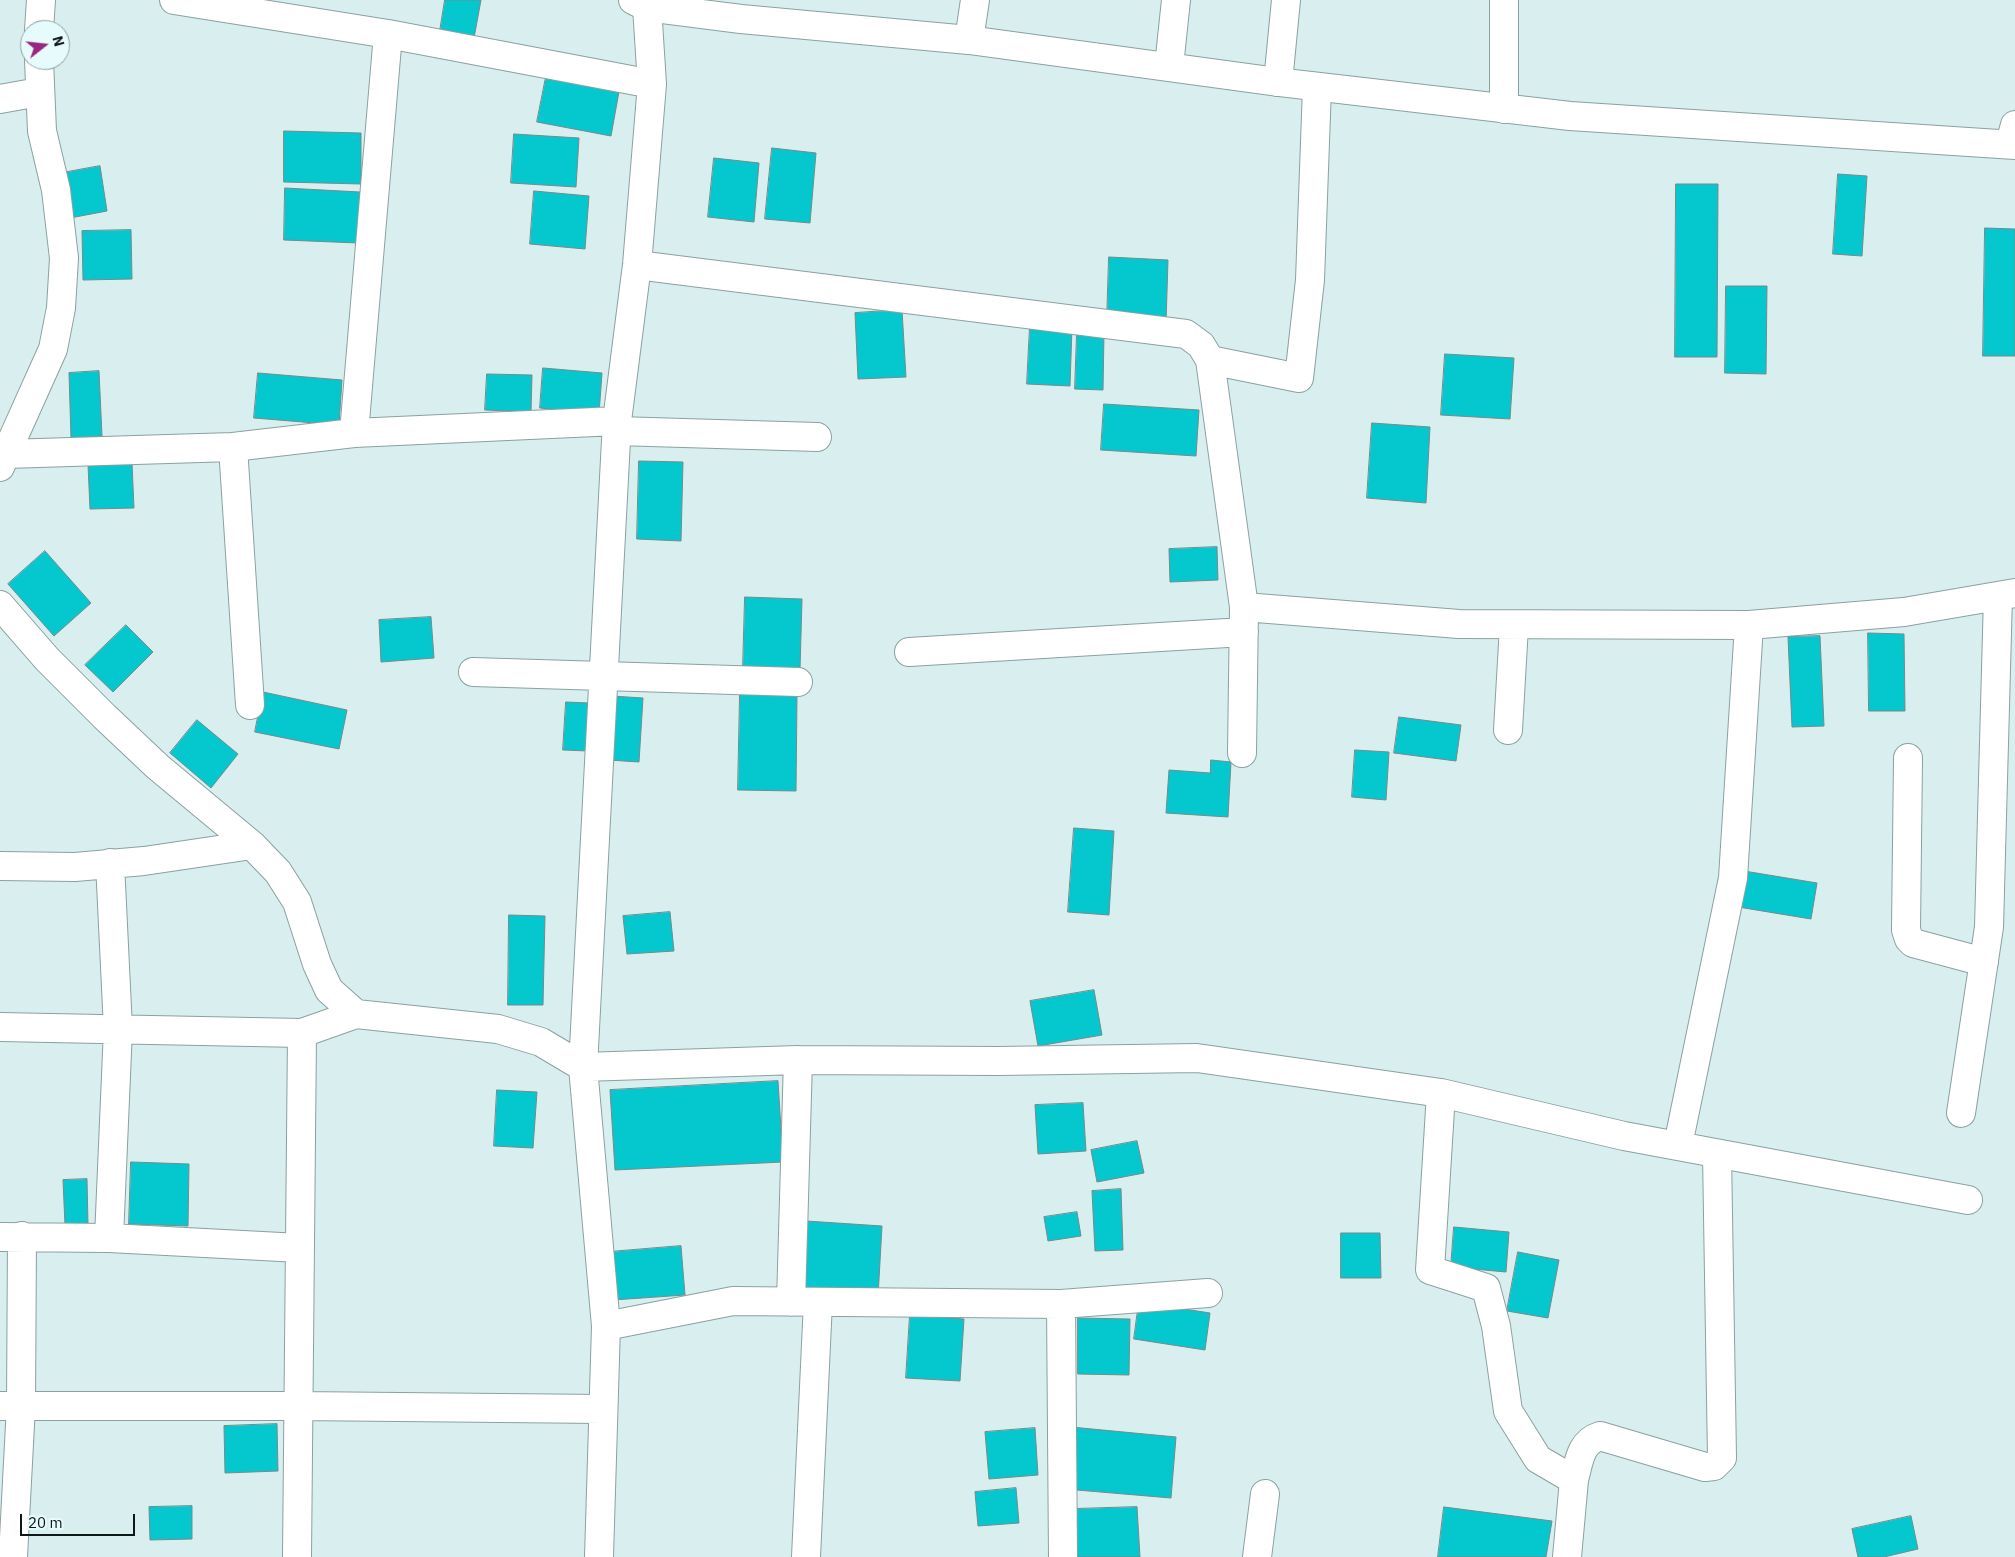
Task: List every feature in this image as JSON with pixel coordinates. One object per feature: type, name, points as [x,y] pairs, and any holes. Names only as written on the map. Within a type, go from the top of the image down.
[{"type":"street","points":[[40,20],[41,0]]},
{"type":"street","points":[[174,0],[388,34],[652,84]]},
{"type":"street","points":[[969,40],[975,0]]},
{"type":"street","points":[[1169,66],[1176,0]]},
{"type":"street","points":[[1278,82],[1286,0]]},
{"type":"street","points":[[1504,0],[1504,108]]},
{"type":"street","points":[[599,1557],[606,1326],[583,1067],[602,677],[617,426],[637,265],[652,84],[640,3],[741,19],[969,40],[1317,87],[1570,116],[1859,137],[2013,138]]},
{"type":"street","points":[[354,433],[388,34]]},
{"type":"street","points":[[39,70],[42,131],[56,190],[64,258],[61,308],[53,349],[3,460],[233,446],[354,433],[617,426],[817,437]]},
{"type":"street","points":[[1210,360],[1298,378],[1310,280],[1317,87]]},
{"type":"street","points":[[0,99],[39,92]]},
{"type":"street","points":[[637,265],[1186,334],[1201,345],[1210,360],[1244,619],[1242,753]]},
{"type":"street","points":[[233,446],[250,705]]},
{"type":"street","points":[[909,652],[1244,619],[1514,626],[1749,625],[1904,612],[2007,594],[1991,899],[1984,962],[1961,1114]]},
{"type":"street","points":[[0,605],[47,659],[105,717],[158,767],[252,845],[278,872],[297,902],[317,964],[329,990],[356,1014]]},
{"type":"street","points":[[1678,1145],[1733,878],[1749,625]]},
{"type":"street","points":[[1508,730],[1514,626]]},
{"type":"street","points":[[473,672],[798,682]]},
{"type":"street","points":[[1908,758],[1906,930],[1909,939],[1913,943],[1984,962]]},
{"type":"street","points":[[0,866],[75,867],[144,862],[252,845]]},
{"type":"street","points":[[109,1238],[118,1028],[110,863]]},
{"type":"street","points":[[0,1027],[302,1032],[356,1014],[498,1029],[541,1042],[583,1067],[798,1060],[998,1061],[1197,1058],[1441,1093],[1624,1136],[1968,1200]]},
{"type":"street","points":[[297,1557],[302,1032]]},
{"type":"street","points":[[791,1302],[798,1060]]},
{"type":"street","points":[[1441,1093],[1430,1270],[1486,1288],[1496,1326],[1508,1411],[1538,1459],[1574,1480]]},
{"type":"street","points":[[1567,1557],[1574,1480],[1585,1444],[1592,1438],[1600,1436],[1705,1467],[1714,1466],[1722,1458],[1717,1154]]},
{"type":"street","points":[[13,1557],[10,1406],[11,1236],[109,1238],[300,1248]]},
{"type":"street","points":[[606,1326],[733,1301],[1061,1304],[1208,1293]]},
{"type":"street","points":[[806,1557],[818,1302]]},
{"type":"street","points":[[1061,1304],[1063,1557]]},
{"type":"street","points":[[10,1406],[604,1408]]},
{"type":"street","points":[[1257,1557],[1265,1494]]},
{"type":"building","points":[[445,0],[481,0],[474,38],[440,31]]},
{"type":"building","points":[[547,72],[620,86],[611,136],[537,122]]},
{"type":"building","points":[[284,131],[361,133],[361,184],[284,182]]},
{"type":"building","points":[[514,134],[579,138],[576,187],[511,183]]},
{"type":"building","points":[[772,148],[816,153],[810,223],[765,219]]},
{"type":"building","points":[[714,158],[759,163],[754,222],[708,217]]},
{"type":"building","points":[[100,166],[107,211],[70,218],[62,173]]},
{"type":"building","points":[[1838,174],[1867,176],[1862,256],[1833,254]]},
{"type":"building","points":[[1676,184],[1718,184],[1717,357],[1675,357]]},
{"type":"building","points":[[285,188],[360,192],[358,243],[284,240]]},
{"type":"building","points":[[534,191],[589,196],[585,249],[530,244]]},
{"type":"building","points":[[1985,228],[2015,229],[2015,356],[1983,356]]},
{"type":"building","points":[[131,230],[132,279],[83,280],[82,231]]},
{"type":"building","points":[[1109,257],[1168,260],[1166,323],[1107,320]]},
{"type":"building","points":[[1726,286],[1767,286],[1766,374],[1725,373]]},
{"type":"building","points":[[902,310],[906,377],[858,379],[855,313]]},
{"type":"building","points":[[1030,326],[1072,327],[1070,386],[1027,384]]},
{"type":"building","points":[[1077,333],[1104,333],[1103,390],[1075,389]]},
{"type":"building","points":[[1445,354],[1514,358],[1510,419],[1441,415]]},
{"type":"building","points":[[543,368],[602,373],[599,414],[540,408]]},
{"type":"building","points":[[99,371],[102,436],[71,438],[69,373]]},
{"type":"building","points":[[258,373],[342,380],[339,425],[254,418]]},
{"type":"building","points":[[487,374],[532,375],[531,412],[485,410]]},
{"type":"building","points":[[1104,404],[1199,410],[1196,456],[1101,450]]},
{"type":"building","points":[[1372,423],[1430,427],[1426,503],[1367,498]]},
{"type":"building","points":[[639,461],[683,462],[681,541],[637,539]]},
{"type":"building","points":[[132,463],[134,508],[90,509],[88,464]]},
{"type":"building","points":[[1217,547],[1218,580],[1170,582],[1169,549]]},
{"type":"building","points":[[45,551],[91,603],[54,636],[8,584]]},
{"type":"building","points":[[745,597],[802,599],[800,670],[743,668]]},
{"type":"building","points":[[431,617],[434,658],[381,662],[379,620]]},
{"type":"building","points":[[126,625],[153,652],[113,692],[85,665]]},
{"type":"building","points":[[1868,633],[1904,634],[1905,711],[1869,711]]},
{"type":"building","points":[[1820,636],[1824,726],[1792,727],[1788,637]]},
{"type":"building","points":[[263,692],[347,710],[339,749],[255,732]]},
{"type":"building","points":[[740,693],[797,695],[796,791],[738,790]]},
{"type":"building","points":[[612,696],[643,698],[639,762],[608,760]]},
{"type":"building","points":[[566,702],[589,703],[588,751],[563,750]]},
{"type":"building","points":[[1399,717],[1461,725],[1456,761],[1394,753]]},
{"type":"building","points":[[197,720],[238,754],[211,788],[170,753]]},
{"type":"building","points":[[1355,750],[1389,752],[1386,800],[1352,797]]},
{"type":"building","points":[[1211,760],[1231,762],[1228,817],[1166,813],[1169,770],[1210,773]]},
{"type":"building","points":[[1074,828],[1114,831],[1109,915],[1068,912]]},
{"type":"building","points":[[1738,870],[1817,883],[1811,919],[1732,906]]},
{"type":"building","points":[[670,912],[674,951],[627,954],[623,916]]},
{"type":"building","points":[[509,915],[545,916],[543,1005],[508,1005]]},
{"type":"building","points":[[1094,990],[1102,1035],[1038,1046],[1030,1001]]},
{"type":"building","points":[[778,1081],[783,1162],[615,1170],[610,1090]]},
{"type":"building","points":[[497,1090],[537,1092],[533,1148],[494,1146]]},
{"type":"building","points":[[1083,1103],[1086,1151],[1038,1154],[1035,1105]]},
{"type":"building","points":[[1137,1141],[1144,1173],[1097,1182],[1091,1150]]},
{"type":"building","points":[[131,1162],[189,1164],[188,1226],[129,1224]]},
{"type":"building","points":[[87,1179],[88,1225],[65,1225],[63,1180]]},
{"type":"building","points":[[1121,1189],[1123,1250],[1095,1251],[1092,1191]]},
{"type":"building","points":[[1077,1212],[1081,1236],[1048,1241],[1044,1217]]},
{"type":"building","points":[[806,1221],[882,1226],[878,1297],[802,1291]]},
{"type":"building","points":[[1454,1227],[1509,1232],[1506,1272],[1451,1267]]},
{"type":"building","points":[[1341,1233],[1380,1233],[1381,1278],[1341,1278]]},
{"type":"building","points":[[681,1246],[685,1295],[613,1300],[609,1252]]},
{"type":"building","points":[[1518,1252],[1559,1260],[1548,1318],[1507,1311]]},
{"type":"building","points":[[1139,1302],[1210,1313],[1205,1350],[1134,1339]]},
{"type":"building","points":[[910,1315],[964,1319],[960,1381],[906,1378]]},
{"type":"building","points":[[1078,1318],[1130,1319],[1129,1375],[1078,1374]]},
{"type":"building","points":[[277,1424],[278,1471],[225,1473],[224,1426]]},
{"type":"building","points":[[1071,1427],[1176,1437],[1171,1498],[1065,1489]]},
{"type":"building","points":[[1035,1428],[1038,1475],[989,1479],[985,1432]]},
{"type":"building","points":[[1016,1488],[1019,1523],[978,1526],[975,1492]]},
{"type":"building","points":[[192,1506],[192,1539],[150,1540],[149,1507]]},
{"type":"building","points":[[1137,1507],[1140,1557],[1076,1557],[1074,1509]]},
{"type":"building","points":[[1444,1507],[1552,1521],[1546,1557],[1438,1557]]},
{"type":"building","points":[[1911,1516],[1918,1549],[1884,1557],[1858,1557],[1852,1529]]}]
